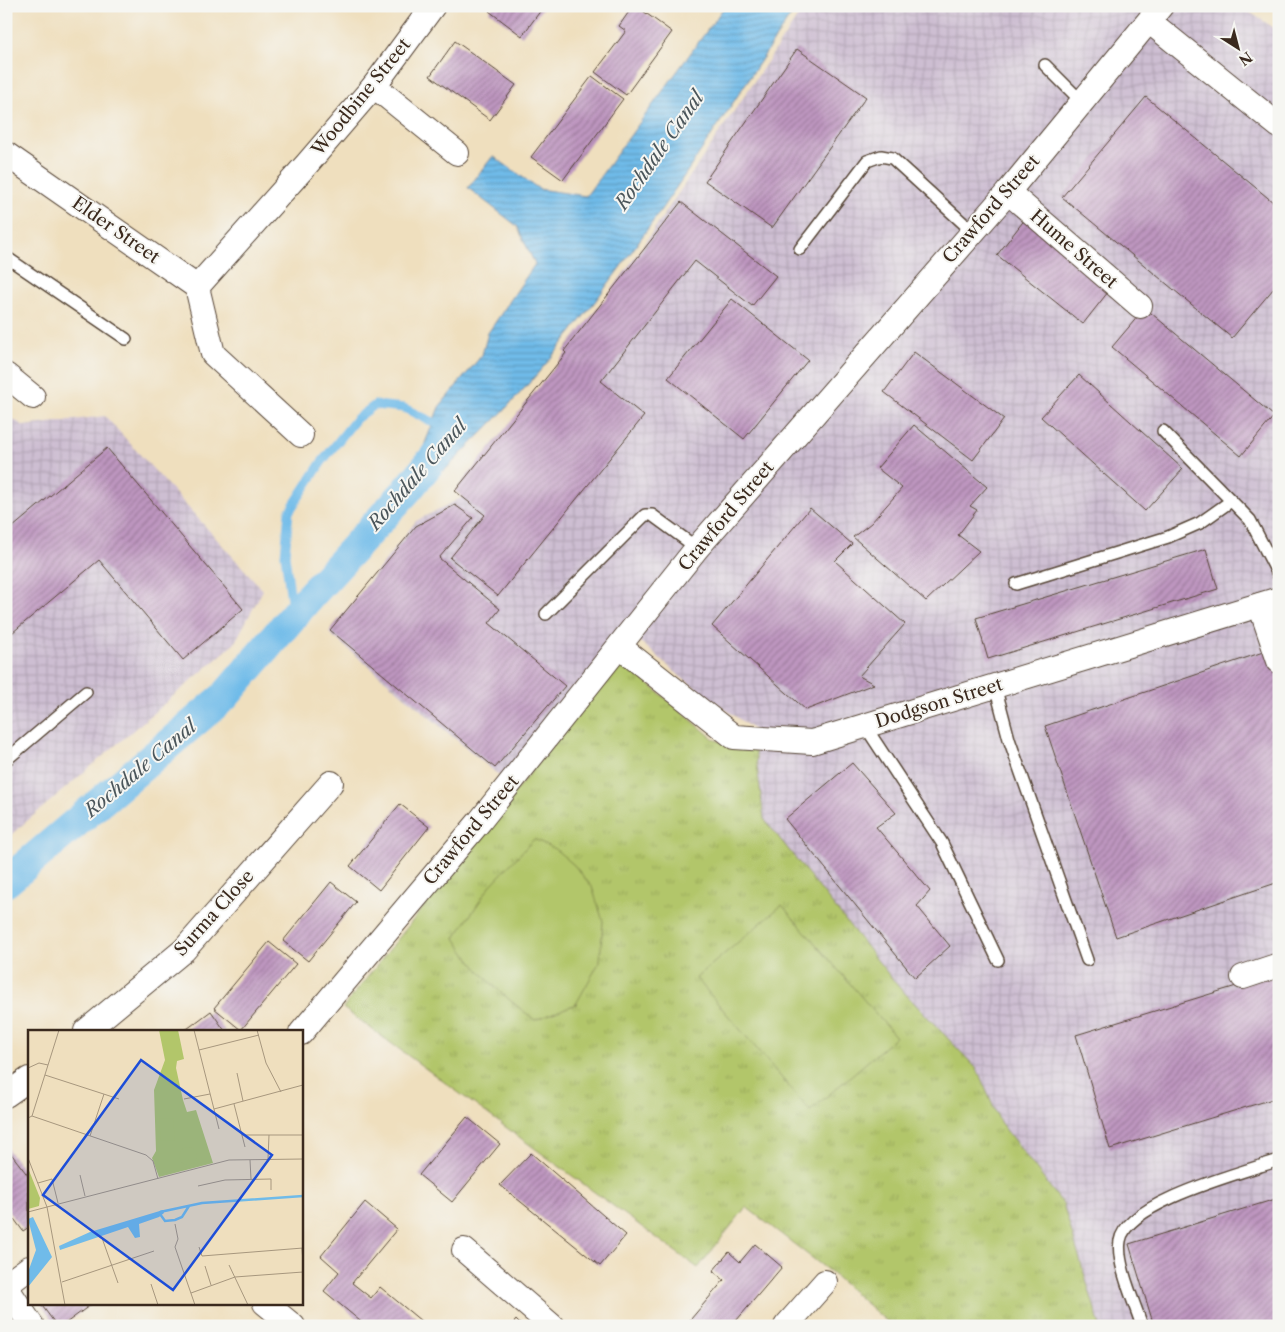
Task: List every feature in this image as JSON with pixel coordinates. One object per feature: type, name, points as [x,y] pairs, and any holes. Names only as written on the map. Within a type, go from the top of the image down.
[{"type":"street","name":"Woodbine Street","points":[[197,287],[374,86],[433,6]]},
{"type":"street","points":[[1156,14],[1279,126]]},
{"type":"street","name":"Crawford Street","points":[[302,1032],[480,822],[697,548],[1008,192],[1156,14]]},
{"type":"street","points":[[374,86],[457,153]]},
{"type":"street","name":"Elder Street","points":[[6,154],[197,287]]},
{"type":"street","name":"Hume Street","points":[[1008,192],[1140,306]]},
{"type":"street","points":[[197,287],[203,320],[213,354],[301,435]]},
{"type":"street","points":[[6,375],[33,397]]},
{"type":"street","points":[[1269,602],[1279,661]]},
{"type":"street","name":"Dodgson Street","points":[[620,647],[734,737],[812,742],[1269,602]]},
{"type":"street","name":"Surma Close","points":[[87,1030],[184,950],[331,783]]},
{"type":"street","points":[[1243,977],[1279,965]]},
{"type":"street","points":[[464,1250],[552,1326]]},
{"type":"street","points":[[28,1269],[6,1286],[32,1326]]},
{"type":"street","points":[[786,1326],[825,1282]]},
{"type":"street","points":[[266,1304],[285,1324]]},
{"type":"lane","points":[[1045,65],[1082,102]]},
{"type":"lane","points":[[800,249],[867,161],[881,156],[892,158],[973,232]]},
{"type":"lane","points":[[6,257],[126,339]]},
{"type":"lane","points":[[1163,431],[1250,520],[1279,576]]},
{"type":"lane","points":[[1016,584],[1168,538],[1200,523],[1231,502]]},
{"type":"lane","points":[[546,614],[645,515],[652,515],[697,548]]},
{"type":"lane","points":[[995,686],[1009,739],[1087,960]]},
{"type":"lane","points":[[6,760],[86,692]]},
{"type":"lane","points":[[865,726],[942,843],[998,960]]},
{"type":"lane","points":[[1142,1326],[1121,1261],[1119,1242],[1123,1229],[1134,1218],[1186,1191],[1279,1160]]},
{"type":"shaded area","points":[[805,6],[1240,6],[1279,31],[1279,1326],[1100,1326],[1063,1204],[1000,1122],[977,1069],[898,986],[764,819],[753,729],[682,678],[643,644],[626,634],[502,778],[329,633],[416,521],[463,497],[636,256]]},
{"type":"shaded area","points":[[6,415],[24,426],[105,416],[263,590],[234,644],[6,839]]},
{"type":"green space","points":[[620,660],[715,740],[755,750],[764,819],[898,986],[977,1069],[1000,1122],[1063,1204],[1100,1326],[892,1326],[829,1271],[746,1207],[698,1268],[343,1008]]},
{"type":"green space","points":[[534,839],[555,849],[574,865],[592,887],[603,921],[600,961],[576,1004],[535,1020],[512,1002],[481,973],[455,938],[490,886]]},
{"type":"green space","points":[[782,905],[896,1037],[810,1111],[696,978]]},
{"type":"water","points":[[725,6],[797,6],[625,261],[563,343],[535,377],[444,471],[422,451],[439,407],[482,355],[488,333],[535,264],[517,226],[468,188],[493,156],[539,189],[586,196]]},
{"type":"building","points":[[493,6],[544,6],[522,36],[489,11]]},
{"type":"building","points":[[633,6],[636,6],[672,32],[626,95],[595,72],[626,31],[619,26]]},
{"type":"building","points":[[455,41],[516,85],[490,120],[430,76]]},
{"type":"building","points":[[797,49],[866,97],[772,228],[705,181]]},
{"type":"building","points":[[592,76],[623,99],[563,180],[531,157]]},
{"type":"building","points":[[1146,97],[1279,207],[1279,282],[1232,338],[1062,197]]},
{"type":"building","points":[[681,202],[776,276],[752,306],[695,261],[601,381],[644,416],[498,596],[450,558],[485,515],[455,491],[566,353],[564,351]]},
{"type":"building","points":[[1033,209],[1119,278],[1083,324],[997,255]]},
{"type":"building","points":[[732,299],[808,360],[744,439],[668,378]]},
{"type":"building","points":[[1145,308],[1274,416],[1241,456],[1112,347]]},
{"type":"building","points":[[914,352],[1004,419],[973,460],[884,392]]},
{"type":"building","points":[[1079,375],[1183,469],[1145,511],[1041,417]]},
{"type":"building","points":[[914,425],[987,487],[970,506],[977,510],[958,535],[979,551],[926,601],[853,537],[871,523],[902,488],[877,468]]},
{"type":"building","points":[[107,448],[243,609],[183,660],[99,560],[6,638],[6,533]]},
{"type":"building","points":[[455,505],[473,518],[439,558],[500,609],[489,623],[565,686],[495,768],[330,630],[416,526]]},
{"type":"building","points":[[810,508],[852,544],[835,561],[905,624],[859,676],[874,684],[806,710],[712,626]]},
{"type":"building","points":[[1206,549],[1218,589],[988,659],[976,618]]},
{"type":"building","points":[[1272,649],[1279,670],[1279,882],[1116,937],[1045,726]]},
{"type":"building","points":[[852,763],[896,813],[876,827],[930,891],[917,906],[950,946],[915,978],[785,819]]},
{"type":"building","points":[[400,804],[429,827],[379,890],[350,866]]},
{"type":"building","points":[[331,882],[356,902],[308,961],[283,941]]},
{"type":"building","points":[[269,942],[296,964],[241,1030],[214,1008]]},
{"type":"building","points":[[1279,973],[1279,1097],[1110,1149],[1076,1035]]},
{"type":"building","points":[[211,1011],[224,1030],[185,1030]]},
{"type":"building","points":[[467,1117],[500,1144],[452,1202],[419,1175]]},
{"type":"building","points":[[6,1147],[28,1176],[28,1228],[23,1231],[6,1208]]},
{"type":"building","points":[[531,1153],[626,1235],[600,1266],[500,1185]]},
{"type":"building","points":[[1279,1198],[1279,1326],[1154,1326],[1129,1244]]},
{"type":"building","points":[[365,1202],[397,1229],[352,1283],[371,1298],[380,1287],[427,1326],[366,1326],[324,1291],[339,1272],[321,1256]]},
{"type":"building","points":[[755,1244],[782,1267],[736,1321],[731,1326],[685,1326],[724,1280],[713,1271],[729,1252],[740,1262]]},
{"type":"building","points":[[41,1304],[92,1304],[62,1326],[57,1326]]},
{"type":"building","points":[[516,1320],[522,1326],[511,1326]]},
{"type":"waterway","points":[[293,615],[285,555],[289,512],[321,463],[356,419],[375,405],[404,408],[443,427]]},
{"type":"waterway","name":"Rochdale Canal","points":[[6,882],[225,696],[310,596],[409,488],[460,426]]}]
